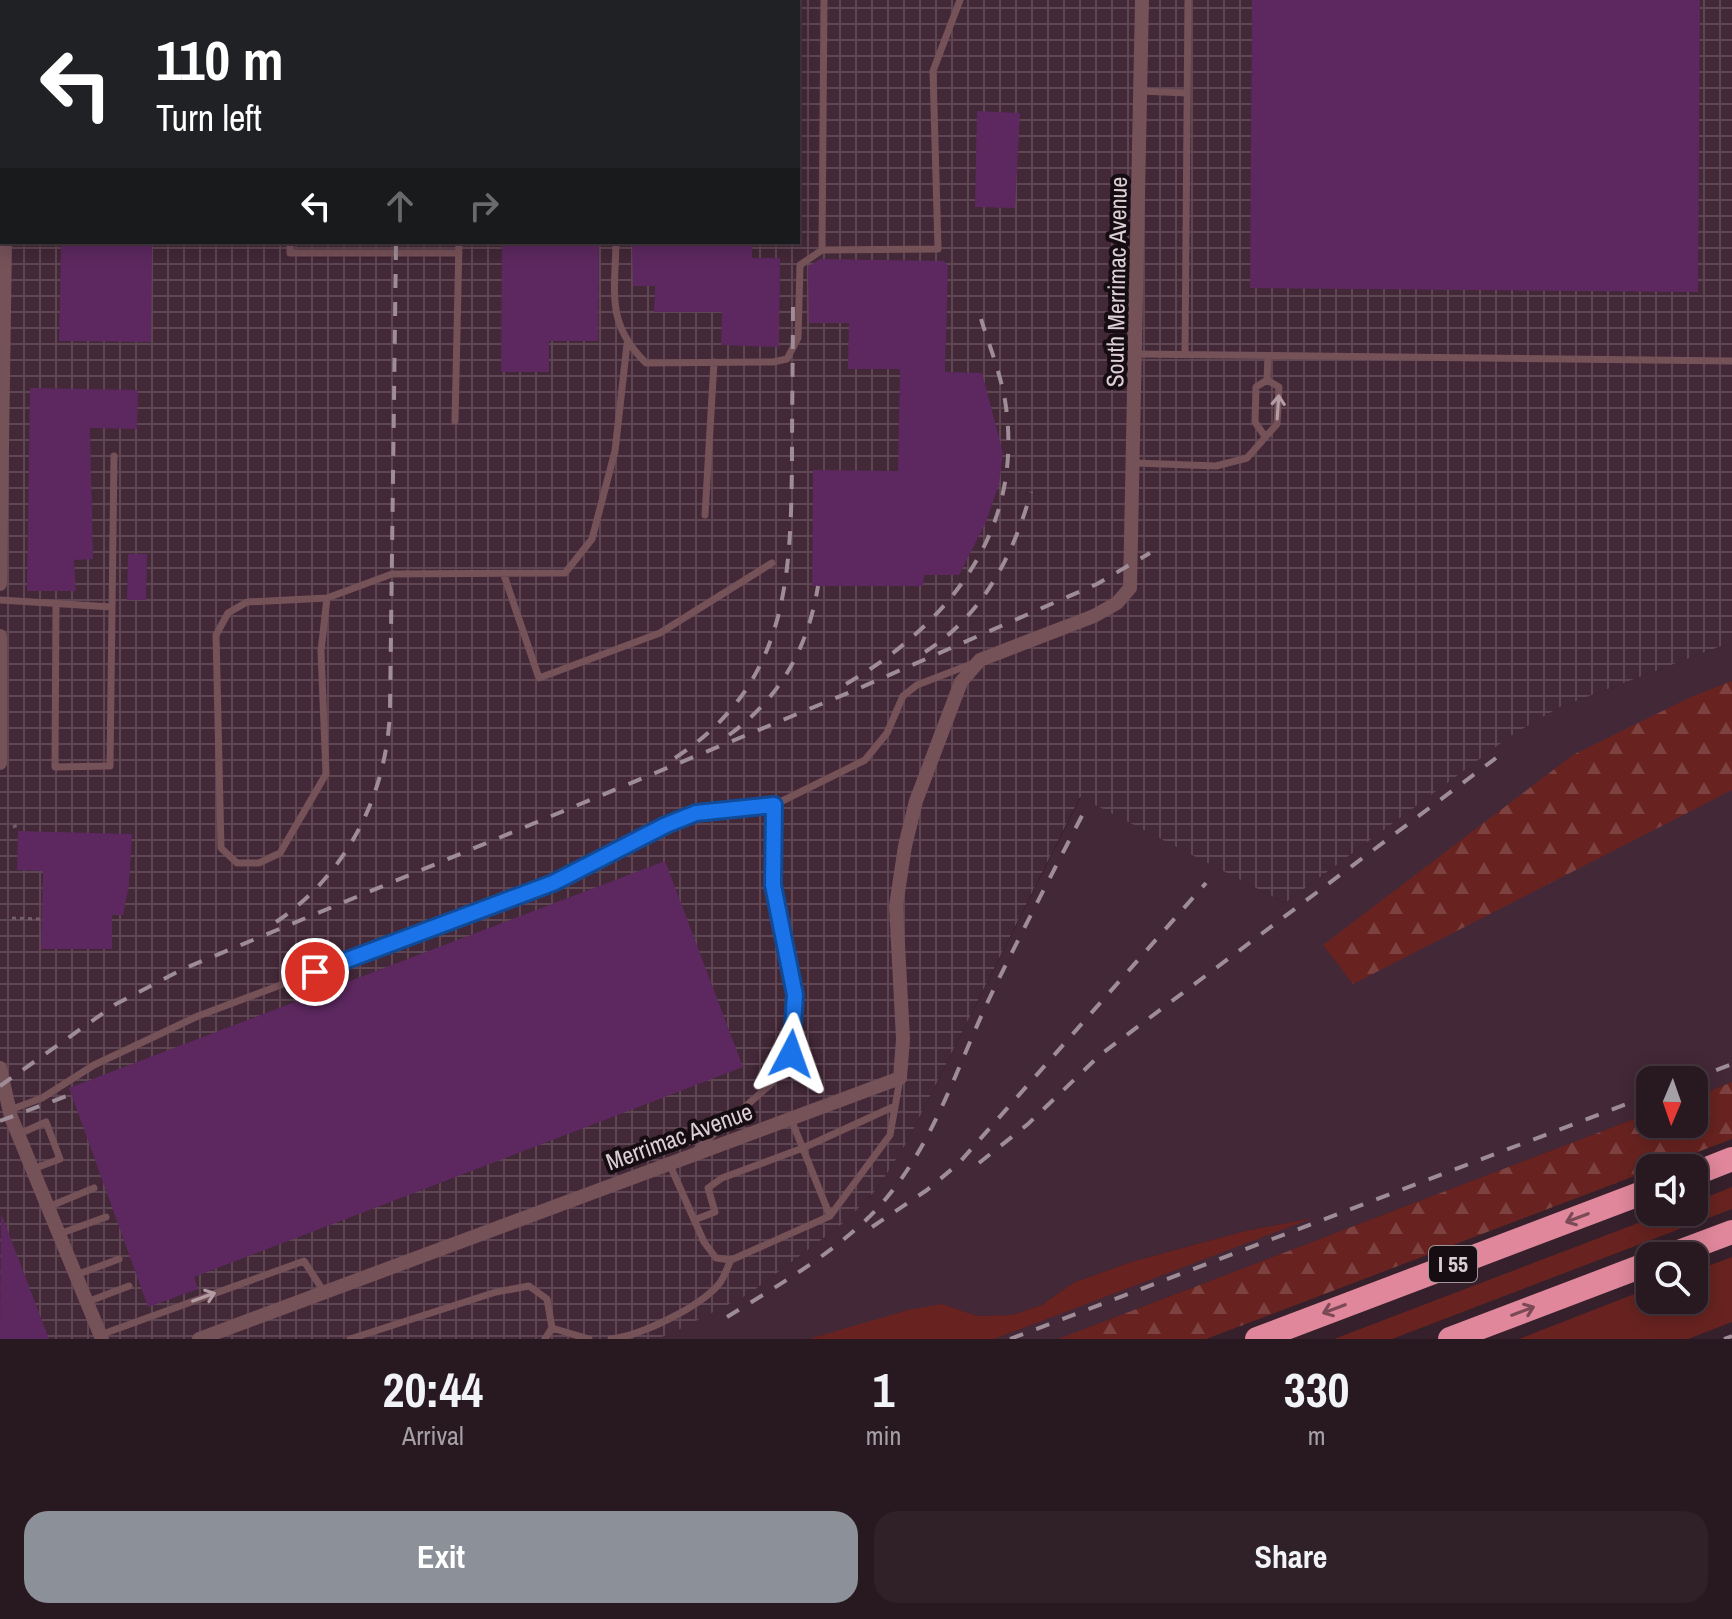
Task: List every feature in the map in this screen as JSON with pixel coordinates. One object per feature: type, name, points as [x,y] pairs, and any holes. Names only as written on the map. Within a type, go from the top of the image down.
[{"type":"highway","points":[[1708,1168],[1732,1159]]},
{"type":"highway","name":"I 55","points":[[1257,1339],[1636,1195]]},
{"type":"highway","points":[[1705,1242],[1732,1232]]},
{"type":"highway","points":[[1450,1339],[1636,1268]]},
{"type":"street","name":"South Merrimac Avenue","points":[[980,660],[1094,616],[1117,603],[1130,588],[1133,564],[1142,0]]},
{"type":"street","points":[[0,584],[5,244]]},
{"type":"street","points":[[0,636],[0,763]]},
{"type":"street","points":[[900,1078],[903,1039],[896,906],[905,846],[916,801],[961,682],[980,660]]},
{"type":"street","points":[[0,1068],[19,1134],[101,1337]]},
{"type":"street","name":"Merrimac Avenue","points":[[199,1339],[900,1078]]},
{"type":"lane","points":[[822,250],[824,0]]},
{"type":"lane","points":[[616,244],[615,318],[627,344],[646,363],[787,359],[798,338],[800,265],[822,250],[938,249],[933,71],[960,0]]},
{"type":"lane","points":[[1185,355],[1188,0]]},
{"type":"lane","points":[[1141,91],[1187,93]]},
{"type":"lane","points":[[290,244],[290,253],[459,253]]},
{"type":"lane","points":[[455,421],[459,244]]},
{"type":"lane","points":[[327,598],[321,651],[326,774],[280,853],[259,863],[237,863],[221,848],[216,635],[228,613],[247,602],[327,598],[392,574],[565,573],[592,539],[615,451],[627,344]]},
{"type":"lane","points":[[1137,354],[1732,361]]},
{"type":"lane","points":[[1267,380],[1268,356]]},
{"type":"lane","points":[[705,515],[714,362]]},
{"type":"lane","points":[[1264,435],[1255,422],[1256,387],[1267,380]]},
{"type":"lane","points":[[1135,463],[1232,463],[1247,458],[1264,435],[1277,424],[1279,387],[1267,380]]},
{"type":"lane","points":[[56,604],[55,767],[110,766],[114,456]]},
{"type":"lane","points":[[504,575],[539,678],[660,633],[772,563]]},
{"type":"lane","points":[[0,600],[112,607]]},
{"type":"lane","points":[[10,1110],[42,1098],[94,1065],[198,1016],[553,883],[666,825],[696,813],[774,805],[865,760],[887,733],[903,696],[917,685],[980,660]]},
{"type":"lane","points":[[690,1156],[772,1083],[791,1054],[795,995],[773,885],[774,805]]},
{"type":"lane","points":[[669,1163],[694,1220],[716,1258],[731,1260],[830,1216],[890,1135],[900,1078]]},
{"type":"lane","points":[[694,1220],[715,1212],[708,1188],[722,1178],[803,1148],[895,1106]]},
{"type":"lane","points":[[791,1119],[830,1216]]},
{"type":"lane","points":[[19,1134],[46,1122],[60,1159],[33,1169]]},
{"type":"lane","points":[[48,1207],[94,1188]]},
{"type":"lane","points":[[59,1234],[106,1217]]},
{"type":"lane","points":[[76,1275],[119,1259]]},
{"type":"lane","points":[[611,1339],[625,1337],[668,1320],[719,1284],[731,1260]]},
{"type":"lane","points":[[101,1337],[304,1261],[326,1294]]},
{"type":"lane","points":[[87,1302],[129,1286]]},
{"type":"lane","points":[[350,1339],[496,1292],[529,1286],[547,1299],[552,1328],[545,1339]]},
{"type":"lane","points":[[552,1328],[589,1339]]},
{"type":"path","points":[[13,827],[18,825]]},
{"type":"path","points":[[12,918],[42,919]]},
{"type":"shaded area","points":[[800,0],[1732,0],[1732,642],[1560,707],[1512,735],[1285,903],[1080,797],[907,1142],[877,1189],[846,1221],[749,1294],[657,1339],[0,1339],[0,244],[800,244]]},
{"type":"shaded area","points":[[1732,642],[1732,1082],[1708,1091],[1708,1066],[1636,1066],[1636,1118],[1058,1339],[994,1339],[1307,1219],[1245,1231],[1131,1262],[1073,1283],[1042,1305],[1012,1315],[977,1316],[942,1304],[809,1339],[657,1339],[749,1294],[846,1221],[877,1189],[907,1142],[1081,797],[1285,903],[1511,735],[1560,707]]},
{"type":"green space","points":[[1732,681],[1732,790],[1353,984],[1323,945],[1573,755],[1691,697]]},
{"type":"green space","points":[[1732,1082],[1732,1139],[1693,1154],[1636,1154],[1636,1176],[1206,1339],[1058,1339],[1636,1118],[1636,1138],[1708,1138],[1708,1091]]},
{"type":"green space","points":[[1732,1187],[1732,1209],[1708,1218],[1708,1196]]},
{"type":"green space","points":[[1313,1218],[994,1339],[809,1339],[908,1310],[942,1304],[977,1316],[1012,1315],[1042,1305],[1073,1283],[1131,1262],[1245,1231]]},
{"type":"green space","points":[[1636,1224],[1688,1226],[1646,1242],[1636,1242],[1636,1246],[1392,1339],[1334,1339]]},
{"type":"green space","points":[[1732,1257],[1732,1322],[1688,1339],[1519,1339],[1636,1293],[1636,1314],[1708,1314],[1708,1266]]},
{"type":"building","points":[[1252,0],[1700,0],[1698,292],[1250,288]]},
{"type":"building","points":[[977,111],[1020,113],[1015,208],[975,207]]},
{"type":"building","points":[[61,244],[152,244],[151,342],[59,341]]},
{"type":"building","points":[[502,244],[599,244],[598,341],[549,341],[549,372],[501,372]]},
{"type":"building","points":[[632,244],[752,244],[752,258],[780,258],[779,347],[721,345],[722,312],[654,312],[655,286],[633,286]]},
{"type":"building","points":[[820,259],[944,261],[948,266],[945,372],[982,373],[1003,453],[999,484],[986,522],[959,575],[924,575],[923,586],[812,586],[813,470],[898,471],[900,369],[848,369],[849,323],[809,323],[808,267]]},
{"type":"building","points":[[30,388],[138,390],[137,429],[90,428],[93,559],[74,560],[76,591],[27,591]]},
{"type":"building","points":[[128,554],[147,554],[146,600],[127,600]]},
{"type":"building","points":[[18,831],[132,834],[129,885],[123,915],[112,915],[112,949],[41,949],[43,871],[17,870]]},
{"type":"building","points":[[665,861],[743,1067],[194,1277],[198,1289],[148,1307],[69,1088]]},
{"type":"building","points":[[1,1213],[49,1339],[0,1339]]},
{"type":"railway","points":[[276,922],[301,903],[342,856],[371,802],[387,742],[390,710],[396,244]]},
{"type":"railway","points":[[675,758],[712,729],[741,697],[761,662],[776,626],[789,545],[793,293]]},
{"type":"railway","points":[[846,684],[883,660],[946,603],[971,570],[990,534],[1003,495],[1008,452],[1004,396],[981,319]]},
{"type":"railway","points":[[925,652],[964,620],[993,582],[1015,539],[1031,492]]},
{"type":"railway","points":[[0,1086],[116,1004],[183,969],[855,690],[1097,584],[1150,553]]},
{"type":"railway","points":[[729,735],[763,705],[789,670],[807,630],[818,586]]},
{"type":"railway","points":[[979,1163],[1028,1124],[1100,1055],[1496,758]]},
{"type":"railway","points":[[727,1317],[834,1247],[867,1219],[908,1170],[938,1114],[990,997],[1087,806]]},
{"type":"railway","points":[[872,1227],[927,1190],[958,1164],[1206,883]]},
{"type":"railway","points":[[1708,1073],[1732,1064]]},
{"type":"railway","points":[[0,1121],[69,1095]]},
{"type":"railway","points":[[1010,1339],[1636,1100]]},
{"type":"railway","points":[[1724,1339],[1732,1336]]},
{"type":"route","points":[[315,972],[431,926],[553,883],[666,825],[696,813],[774,805],[773,885],[795,995],[791,1054]]}]
